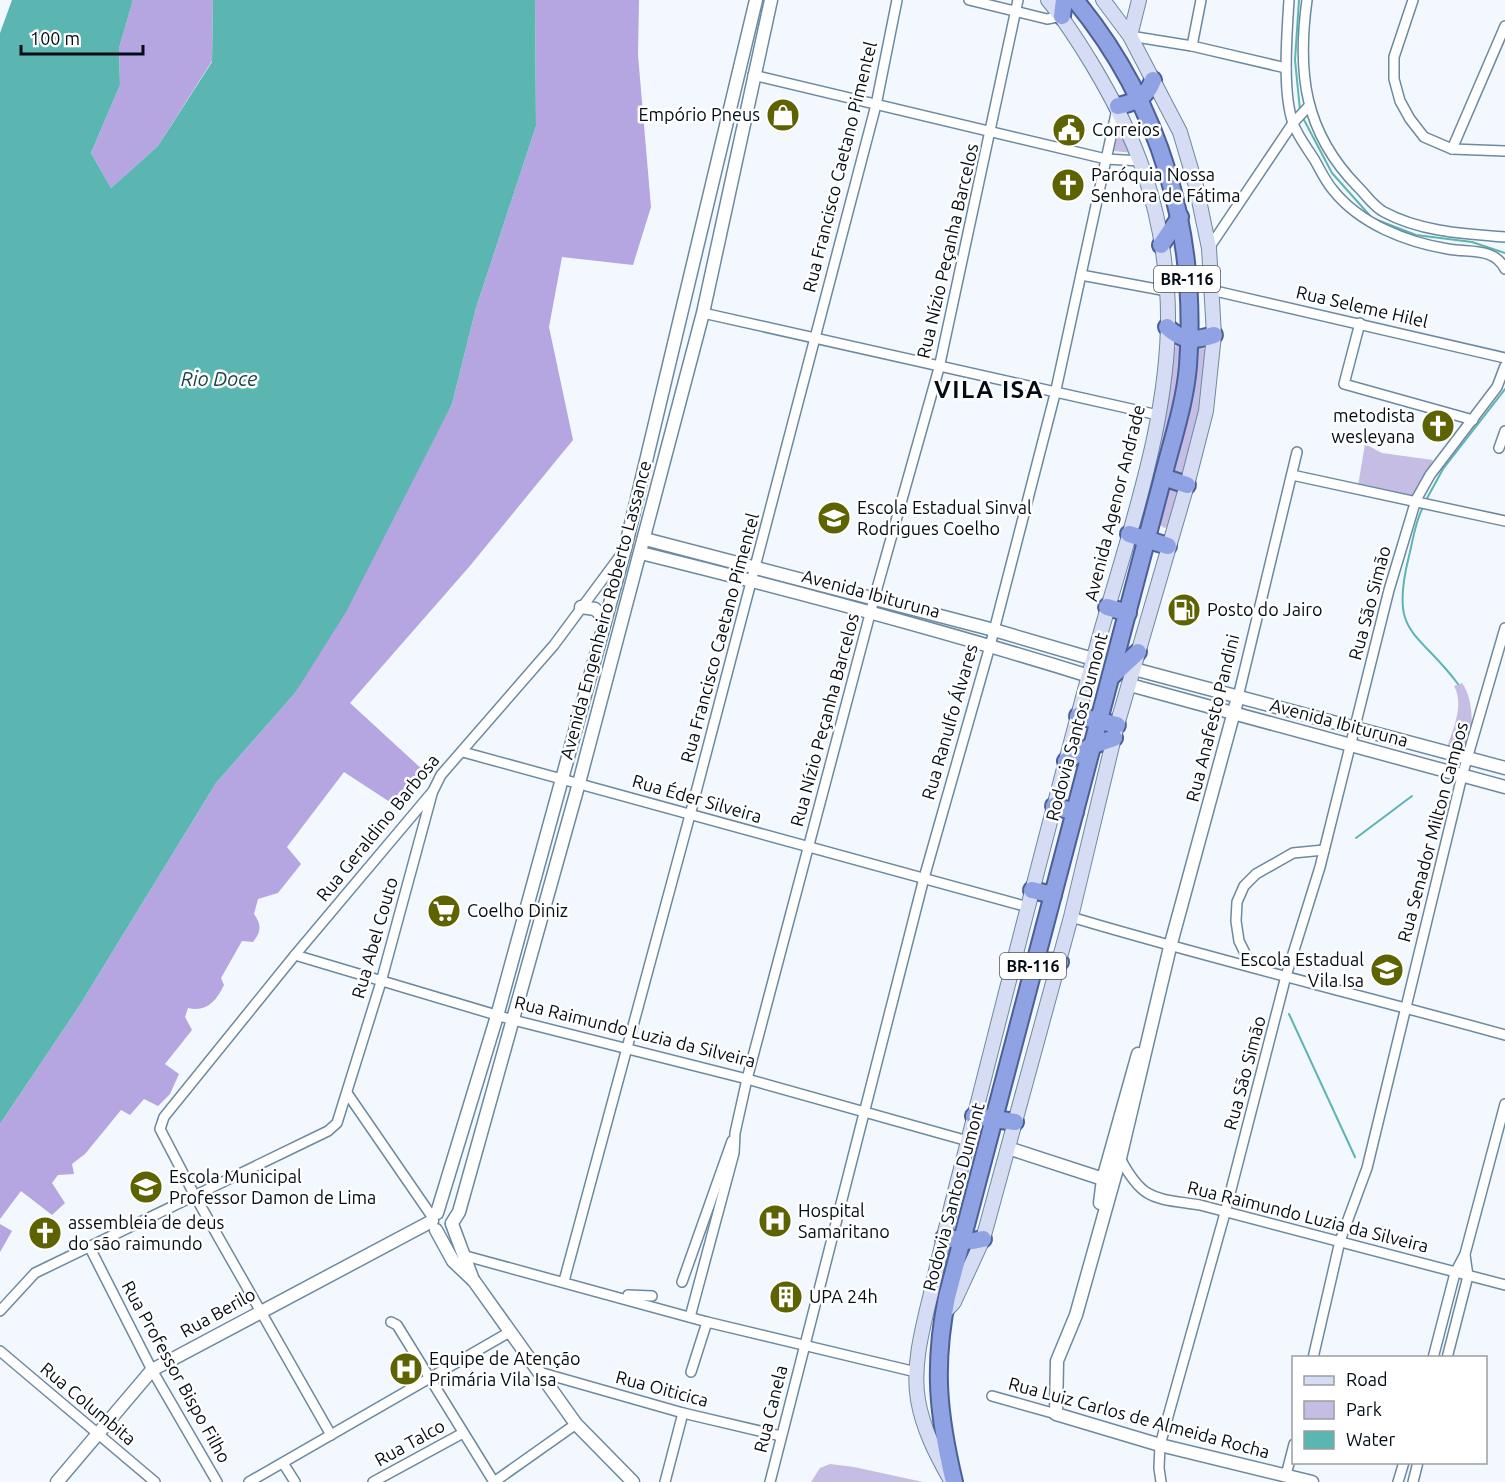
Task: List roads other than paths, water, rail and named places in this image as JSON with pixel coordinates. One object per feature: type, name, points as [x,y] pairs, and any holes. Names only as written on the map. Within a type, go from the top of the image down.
[{"type":"highway","name":"Rodovia Santos Dumont","points":[[953,1482],[938,1396],[939,1356],[944,1313],[961,1239],[1111,678],[1184,390],[1189,300],[1180,217],[1154,128],[1140,99],[1099,29],[1075,0]]},
{"type":"highway","points":[[1118,106],[1140,99],[1149,92],[1154,80]]},
{"type":"highway","points":[[1161,244],[1180,217]]},
{"type":"highway","points":[[1167,327],[1176,336],[1188,341],[1214,335]]},
{"type":"highway","points":[[1163,477],[1187,485]]},
{"type":"highway","points":[[1129,534],[1168,546]]},
{"type":"highway","points":[[1107,607],[1128,613]]},
{"type":"highway","points":[[1111,678],[1138,652]]},
{"type":"highway","points":[[1066,761],[1116,732],[1098,721],[1078,716]]},
{"type":"highway","points":[[1054,806],[1075,812]]},
{"type":"highway","points":[[1032,890],[1053,895]]},
{"type":"highway","points":[[1034,961],[1060,962]]},
{"type":"highway","points":[[974,1116],[994,1121],[1015,1122]]},
{"type":"highway","points":[[944,1238],[983,1239]]},
{"type":"main road","name":"Avenida Agenor Andrade","points":[[953,1482],[932,1448],[918,1400],[916,1372],[923,1327],[1032,890],[1107,607],[1129,534],[1158,415],[1165,371],[1167,291],[1153,195],[1118,106],[1063,8],[1048,0]]},
{"type":"main road","points":[[944,1313],[954,1302],[983,1239],[1060,962],[1116,732],[1206,411],[1214,335],[1209,248],[1196,186],[1180,132],[1154,80],[1130,36],[1103,0]]},
{"type":"main road","points":[[1130,36],[1139,0]]},
{"type":"street","name":"Avenida Engenheiro Roberto Lassance","points":[[434,1221],[497,1016],[560,778],[625,549],[756,0]]},
{"type":"street","name":"Avenida Engenheiro Roberto Lassance","points":[[452,1224],[459,1212],[579,783],[704,313],[753,75],[771,0]]},
{"type":"street","name":"Rua Francisco Caetano Pimentel","points":[[564,1281],[756,567],[876,105],[897,0]]},
{"type":"street","points":[[969,0],[1047,19],[1063,8]]},
{"type":"street","name":"Rua Nízio Peçanha Barcelos","points":[[682,1282],[735,1133],[747,1079],[874,598],[939,368],[992,132],[1018,0]]},
{"type":"street","points":[[1192,46],[1201,0]]},
{"type":"street","points":[[1289,0],[1286,68],[1293,123],[1332,189],[1350,208],[1371,222],[1418,243],[1451,250],[1491,253],[1500,260],[1505,268]]},
{"type":"street","points":[[1307,0],[1303,60],[1308,107],[1320,137],[1341,170],[1382,212],[1441,231],[1504,235]]},
{"type":"street","points":[[1413,0],[1394,57],[1394,79],[1400,101],[1424,137],[1452,149],[1505,151]]},
{"type":"street","points":[[1452,149],[1505,27]]},
{"type":"street","points":[[1130,36],[1192,46],[1286,68]]},
{"type":"street","points":[[753,75],[1106,159],[1141,161]]},
{"type":"street","name":"Rua Ranulfo Álvares","points":[[804,1344],[924,878],[990,646],[1055,394],[1118,106]]},
{"type":"street","points":[[1209,248],[1293,123],[1308,107]]},
{"type":"street","points":[[1081,275],[1167,291]]},
{"type":"street","name":"Rua Seleme Hilel","points":[[1211,290],[1505,358]]},
{"type":"street","points":[[704,313],[939,368],[1158,415]]},
{"type":"street","points":[[1360,323],[1344,384],[1473,420]]},
{"type":"street","name":"Rua São Simão","points":[[1161,1482],[1160,1445],[1225,1213],[1286,976],[1324,850],[1389,590],[1416,500],[1430,475],[1497,387],[1505,366]]},
{"type":"street","points":[[1499,448],[1505,431]]},
{"type":"street","points":[[650,446],[666,449]]},
{"type":"street","name":"Rua Anafesto Pandini","points":[[1056,1414],[1057,1360],[1076,1316],[1120,1158],[1170,947],[1238,697],[1297,452]]},
{"type":"street","points":[[1292,475],[1430,503],[1505,522]]},
{"type":"street","name":"Avenida Ibituruna","points":[[645,538],[994,630],[1093,659]]},
{"type":"street","name":"Rua Geraldino Barbosa","points":[[195,1196],[160,1130],[164,1117],[295,955],[433,791],[441,775],[554,645],[625,549]]},
{"type":"street","name":"Avenida Ibituruna","points":[[641,553],[752,580],[1089,676]]},
{"type":"street","points":[[581,607],[595,609],[604,618]]},
{"type":"street","name":"Rua Senador Milton Campos","points":[[1313,1356],[1340,1241],[1367,1168],[1404,1007],[1462,776],[1505,628]]},
{"type":"street","name":"Avenida Ibituruna","points":[[1134,669],[1505,768]]},
{"type":"street","name":"Avenida Ibituruna","points":[[1130,685],[1505,787]]},
{"type":"street","name":"Rua Éder Silveira","points":[[463,752],[1028,907]]},
{"type":"street","name":"Rua Abel Couto","points":[[0,1311],[34,1273],[328,1131],[337,1123],[381,982],[433,791]]},
{"type":"street","points":[[1251,965],[1239,941],[1236,921],[1238,902],[1244,886],[1256,874],[1293,853],[1324,850]]},
{"type":"street","points":[[1071,917],[1170,947],[1251,965],[1505,1035]]},
{"type":"street","name":"Rua Raimundo Luzia da Silveira","points":[[295,955],[497,1016],[747,1079],[968,1141]]},
{"type":"street","name":"Rua Anafesto Pandini","points":[[1095,1245],[1103,1179],[1137,1057],[1160,992]]},
{"type":"street","points":[[347,1093],[434,1221],[453,1261],[474,1281],[508,1333],[576,1424],[633,1482]]},
{"type":"street","points":[[1433,1356],[1455,1273],[1465,1254],[1505,1104]]},
{"type":"street","points":[[465,1122],[483,1126]]},
{"type":"street","name":"Rua Nízio Peçanha Barcelos","points":[[690,1317],[734,1153],[735,1133]]},
{"type":"street","points":[[1008,1148],[1103,1179]]},
{"type":"street","name":"Rua Raimundo Luzia da Silveira","points":[[1120,1158],[1133,1183],[1144,1193],[1340,1241],[1505,1285]]},
{"type":"street","points":[[195,1196],[331,1435]]},
{"type":"street","points":[[434,1221],[447,1213],[474,1281]]},
{"type":"street","name":"Rua Berilo","points":[[57,1482],[96,1433],[152,1370],[434,1221],[446,1232],[452,1224]]},
{"type":"street","name":"Rua Professor Bispo Filho","points":[[89,1246],[152,1370],[217,1482]]},
{"type":"street","points":[[1448,1356],[1468,1276],[1465,1254]]},
{"type":"street","points":[[466,1256],[707,1322],[916,1372]]},
{"type":"street","points":[[605,1293],[652,1296]]},
{"type":"street","points":[[391,1322],[397,1325],[428,1379],[494,1482],[576,1424]]},
{"type":"street","points":[[690,1372],[707,1322]]},
{"type":"street","points":[[249,1482],[508,1333]]},
{"type":"street","name":"Rua Canela","points":[[770,1482],[804,1344]]},
{"type":"street","name":"Rua Columbita","points":[[0,1351],[155,1482]]},
{"type":"street","name":"Rua Oiticica","points":[[536,1372],[683,1413],[781,1436]]},
{"type":"street","name":"Rua Luiz Carlos de Almeida Rocha","points":[[992,1396],[1269,1477],[1286,1475],[1312,1482]]},
{"type":"street","points":[[666,1482],[683,1413]]},
{"type":"street","name":"Rua Talco","points":[[373,1482],[463,1432]]},
{"type":"street","points":[[1286,1475],[1292,1448]]},
{"type":"street","points":[[283,1463],[294,1482]]},
{"type":"street","points":[[1398,1482],[1403,1464]]},
{"type":"street","points":[[1413,1482],[1418,1464]]},
{"type":"water","name":"Rio Doce","points":[[12,0],[133,0],[119,48],[120,85],[91,153],[111,188],[158,146],[212,62],[213,0],[535,0],[536,126],[476,308],[452,404],[346,612],[295,693],[216,783],[78,1008],[0,1124],[0,33]]},
{"type":"waterway","points":[[1299,0],[1295,60],[1300,110]]},
{"type":"waterway","points":[[1303,118],[1332,173],[1372,218],[1416,235],[1472,242],[1505,253]]},
{"type":"waterway","points":[[1425,502],[1443,469],[1505,389]]},
{"type":"waterway","points":[[1423,507],[1414,531],[1402,602],[1405,617],[1411,629],[1458,684]]},
{"type":"waterway","points":[[1356,838],[1412,796]]},
{"type":"waterway","points":[[1289,1014],[1355,1157]]},
{"type":"place","name":"Empório Pneus","points":[[783,115]]},
{"type":"place","name":"Correios","points":[[1069,130]]},
{"type":"place","name":"Paróquia Nossa Senhora de Fátima","points":[[1068,185]]},
{"type":"place","name":"metodista wesleyana","points":[[1438,426]]},
{"type":"place","name":"Escola Estadual Sinval Rodrigues Coelho","points":[[834,518]]},
{"type":"place","name":"Posto do Jairo","points":[[1184,610]]},
{"type":"place","name":"Coelho Diniz","points":[[444,911]]},
{"type":"place","name":"Escola Estadual Vila Isa","points":[[1387,970]]},
{"type":"place","name":"Escola Municipal Professor Damon de Lima","points":[[146,1187]]},
{"type":"place","name":"Hospital Samaritano","points":[[775,1221]]},
{"type":"place","name":"assembleia de deus do são raimundo","points":[[45,1233]]},
{"type":"place","name":"UPA 24h","points":[[786,1297]]},
{"type":"place","name":"Equipe de Atenção Primária Vila Isa","points":[[406,1369]]},
{"type":"district","name":"VILA ISA","points":[[989,390]]}]
